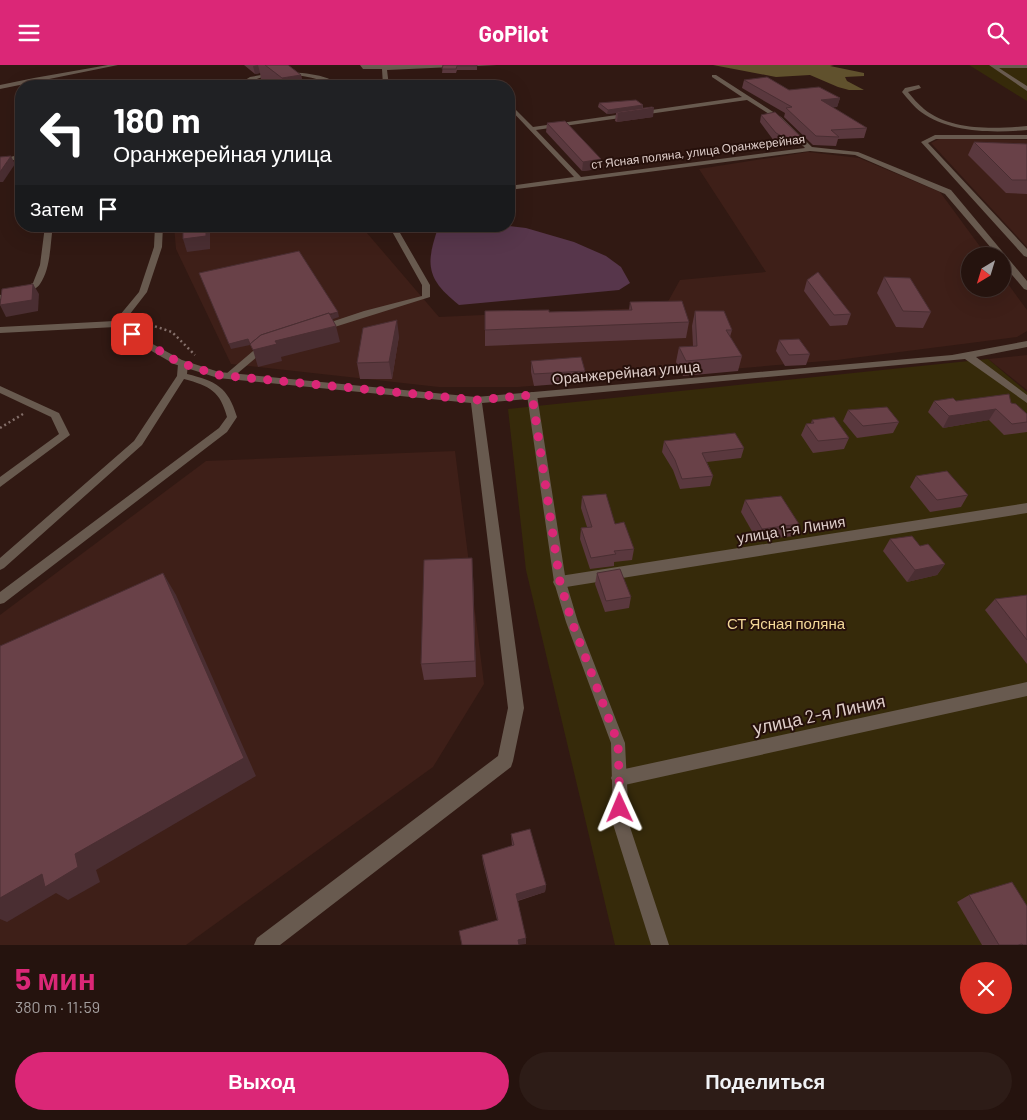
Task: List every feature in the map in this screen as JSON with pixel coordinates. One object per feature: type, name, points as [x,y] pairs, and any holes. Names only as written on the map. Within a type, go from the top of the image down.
[{"type":"street","points":[[363,65],[363,67],[384,68],[494,65]]},
{"type":"street","points":[[993,66],[1027,66]]},
{"type":"street","points":[[993,66],[1027,89]]},
{"type":"street","points":[[268,67],[270,73]]},
{"type":"street","points":[[384,68],[385,80]]},
{"type":"street","points":[[247,80],[270,73],[290,72],[318,80]]},
{"type":"street","points":[[714,77],[779,118],[810,149]]},
{"type":"street","points":[[532,130],[536,127],[747,97]]},
{"type":"street","points":[[515,112],[579,179]]},
{"type":"street","points":[[1027,137],[935,137],[924,142],[1027,254]]},
{"type":"street","name":"ст Ясная поляна, улица Оранжерейная","points":[[515,187],[810,149],[856,153],[948,192],[994,247]]},
{"type":"street","points":[[0,330],[120,321],[143,292],[158,247],[159,232]]},
{"type":"street","name":"ст Ясная поляна, улица Оранжерейная","points":[[1011,268],[1027,287]]},
{"type":"street","name":"Оранжерейная улица","points":[[120,321],[146,344],[183,364],[208,372],[229,376],[476,400],[952,358],[1027,343]]},
{"type":"street","points":[[967,355],[1027,400]]},
{"type":"street","points":[[264,945],[505,761],[516,709],[476,400]]},
{"type":"street","name":"улица 1-я Линия","points":[[560,582],[1027,508]]},
{"type":"street","name":"улица 2-я Линия","points":[[620,778],[1027,689]]},
{"type":"lane","points":[[30,80],[116,65]]},
{"type":"lane","points":[[0,87],[15,83]]},
{"type":"lane","points":[[919,87],[907,89],[905,92],[923,111],[936,118],[977,128],[1027,129]]},
{"type":"lane","points":[[0,162],[15,158]]},
{"type":"lane","points":[[0,297],[13,295],[36,284],[44,265],[48,232]]},
{"type":"lane","points":[[315,331],[367,313],[426,297],[426,285],[395,232]]},
{"type":"lane","points":[[229,376],[262,347],[280,342]]},
{"type":"lane","points":[[0,565],[138,443],[182,376],[183,364]]},
{"type":"lane","points":[[0,599],[223,430],[232,417],[229,404],[220,390],[209,382],[182,376]]},
{"type":"lane","points":[[0,389],[55,415],[65,435],[0,483]]},
{"type":"lane","points":[[532,395],[560,582],[572,622],[618,743],[621,824],[660,945]]},
{"type":"path","points":[[120,321],[155,325],[172,332],[188,347],[208,372]]},
{"type":"path","points":[[0,428],[35,405]]},
{"type":"shaded area","points":[[713,65],[834,65],[830,66],[864,73],[864,76],[845,77],[847,81],[864,90],[849,90],[838,87],[810,75],[776,77]]},
{"type":"shaded area","points":[[941,138],[1027,140],[1027,247],[931,143]]},
{"type":"shaded area","points":[[808,152],[859,158],[940,192],[980,247],[961,247],[961,297],[1011,297],[1011,288],[1027,310],[1027,331],[1017,337],[837,360],[518,387],[439,387],[231,364],[176,249],[175,232],[366,232],[439,317],[665,307],[680,280],[766,272],[699,169]]},
{"type":"shaded area","points":[[515,227],[526,228],[574,242],[606,256],[621,267],[630,283],[619,290],[459,305],[440,288],[435,279],[430,262],[437,232],[515,232]]},
{"type":"shaded area","points":[[1027,355],[1027,390],[988,359]]},
{"type":"shaded area","points":[[455,451],[484,684],[433,767],[186,945],[0,945],[0,615],[206,461]]},
{"type":"green space","points":[[969,65],[1027,65],[1027,101]]},
{"type":"green space","name":"СТ Ясная поляна","points":[[988,359],[1027,392],[1027,945],[615,945],[526,570],[508,409]]},
{"type":"building","points":[[265,65],[288,65],[301,75],[282,78]]},
{"type":"building","points":[[443,65],[477,66],[457,66],[456,69],[442,69]]},
{"type":"building","points":[[767,77],[789,90],[819,87],[840,98],[821,100],[867,128],[831,130],[839,137],[816,136],[786,108],[792,107],[744,80]]},
{"type":"building","points":[[636,100],[643,105],[608,110],[599,103]]},
{"type":"building","points":[[652,107],[654,108],[616,112]]},
{"type":"building","points":[[775,112],[802,138],[785,138],[776,133],[761,115]]},
{"type":"building","points":[[565,121],[601,159],[583,162],[547,123]]},
{"type":"building","points":[[974,142],[1027,144],[1027,180],[1012,180]]},
{"type":"building","points":[[11,156],[0,172],[0,157]]},
{"type":"building","points":[[183,232],[206,232],[206,236],[183,239]]},
{"type":"building","points":[[299,251],[338,312],[329,313],[261,335],[250,344],[248,339],[229,344],[199,273]]},
{"type":"building","points":[[818,272],[851,314],[834,315],[807,280]]},
{"type":"building","points":[[884,277],[910,278],[931,312],[903,311]]},
{"type":"building","points":[[33,284],[32,300],[0,305],[2,289]]},
{"type":"building","points":[[682,301],[689,322],[485,330],[485,311],[632,310],[630,302]]},
{"type":"building","points":[[695,311],[724,311],[732,330],[726,330],[742,356],[686,361],[679,347],[697,346]]},
{"type":"building","points":[[329,313],[336,326],[275,341],[277,344],[253,350],[250,344],[261,335]]},
{"type":"building","points":[[397,320],[389,362],[357,363],[363,328]]},
{"type":"building","points":[[799,339],[810,354],[789,355],[779,340]]},
{"type":"building","points":[[581,357],[585,371],[534,374],[531,361]]},
{"type":"building","points":[[1009,394],[1011,403],[1016,404],[1027,414],[1027,422],[1012,424],[996,409],[949,416],[934,401],[953,398],[956,401]]},
{"type":"building","points":[[887,407],[899,422],[863,426],[848,410]]},
{"type":"building","points":[[834,417],[849,438],[818,441],[806,424],[814,423],[812,420]]},
{"type":"building","points":[[735,433],[744,448],[702,453],[713,476],[682,479],[675,460],[664,441]]},
{"type":"building","points":[[947,471],[968,495],[937,500],[916,476]]},
{"type":"building","points":[[606,494],[615,524],[624,522],[634,549],[614,551],[616,554],[591,558],[581,528],[592,527],[582,496]]},
{"type":"building","points":[[781,496],[799,524],[762,529],[745,500]]},
{"type":"building","points":[[912,536],[920,546],[928,544],[945,564],[915,570],[890,539]]},
{"type":"building","points":[[472,558],[475,661],[421,664],[424,560]]},
{"type":"building","points":[[620,569],[631,597],[606,601],[597,573]]},
{"type":"building","points":[[163,573],[244,758],[75,854],[78,867],[45,887],[42,874],[0,898],[0,646]]},
{"type":"building","points":[[1027,595],[1027,640],[995,599]]},
{"type":"building","points":[[530,829],[546,885],[516,894],[526,938],[518,940],[519,945],[462,945],[459,931],[498,920],[482,855],[514,845],[511,834]]},
{"type":"building","points":[[1012,882],[1027,906],[1027,945],[999,945],[969,895]]},
{"type":"route","points":[[132,334],[178,362],[218,375],[476,400],[532,395],[560,582],[572,622],[618,743],[620,808]]}]
